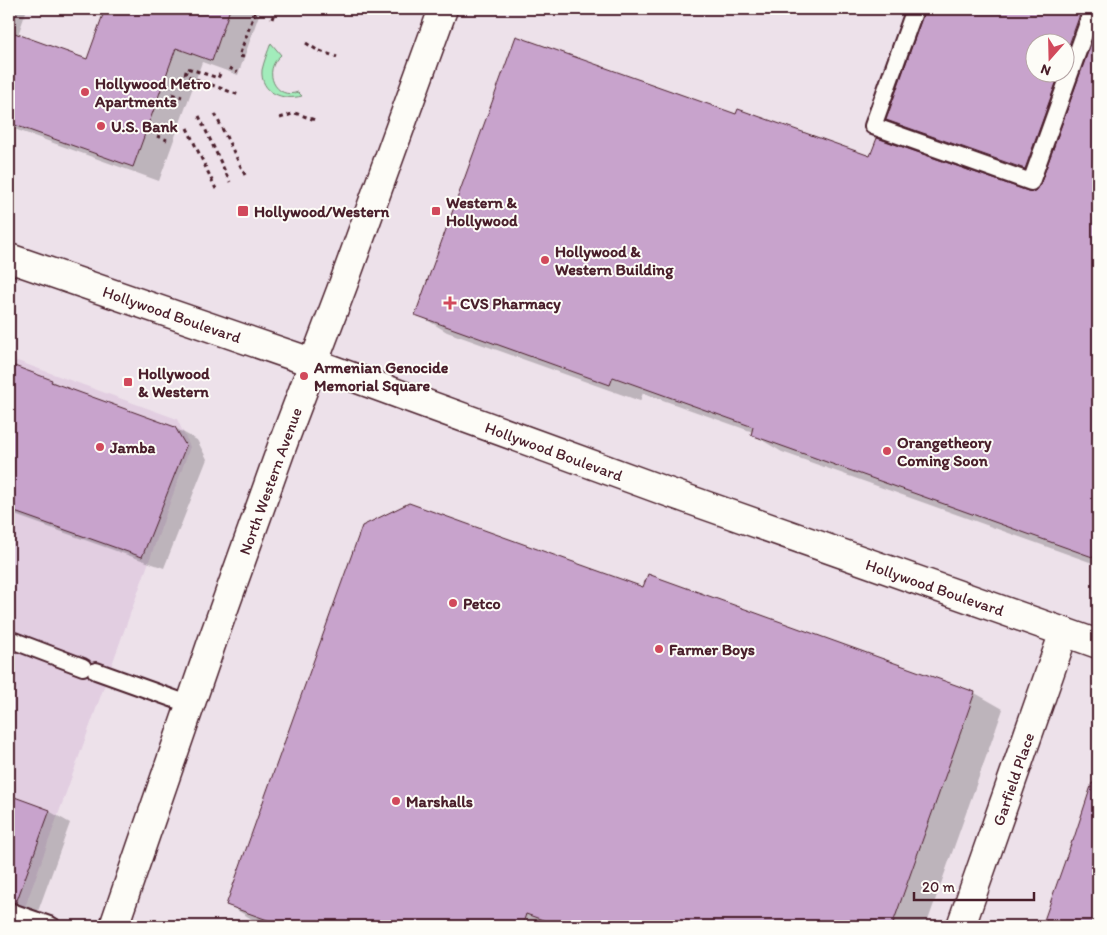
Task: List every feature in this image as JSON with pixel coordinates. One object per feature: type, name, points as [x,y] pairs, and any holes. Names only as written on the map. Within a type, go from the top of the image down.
[{"type":"main road","name":"North Western Avenue","points":[[114,926],[282,447],[443,9]]},
{"type":"main road","name":"Hollywood Boulevard","points":[[9,258],[314,363],[662,490],[1098,644]]},
{"type":"main road","name":"Garfield Place","points":[[961,926],[1064,632]]},
{"type":"lane","points":[[915,9],[873,126],[1031,182],[1093,9]]},
{"type":"lane","points":[[9,639],[191,705]]},
{"type":"lane","points":[[9,910],[52,926]]},
{"type":"path","points":[[244,58],[239,56],[256,9]]},
{"type":"path","points":[[272,19],[274,13]]},
{"type":"path","points":[[306,43],[317,50],[337,57]]},
{"type":"path","points":[[220,74],[218,78],[188,68],[185,75],[239,95]]},
{"type":"path","points":[[229,68],[238,72]]},
{"type":"path","points":[[172,94],[182,98]]},
{"type":"path","points":[[280,118],[295,113],[315,120]]},
{"type":"path","points":[[216,114],[245,175]]},
{"type":"path","points":[[199,116],[230,182]]},
{"type":"path","points":[[187,128],[216,189]]},
{"type":"path","points":[[157,136],[167,140]]},
{"type":"shaded area","points":[[9,358],[177,419],[190,447],[25,907],[9,901]]},
{"type":"green space","points":[[271,43],[281,55],[272,69],[274,83],[283,92],[290,94],[298,92],[302,96],[280,96],[269,90],[265,84],[262,78],[262,70]]},
{"type":"building","name":"Hollywood Metro Apartments","points":[[105,9],[230,9],[212,61],[176,48],[133,167],[9,123],[9,31],[87,59]]},
{"type":"building","points":[[925,9],[1082,9],[1074,32],[1024,32],[1024,82],[1056,82],[1025,169],[886,120]]},
{"type":"building","points":[[1098,24],[1098,559],[751,435],[753,427],[613,377],[610,385],[415,315],[516,36],[736,114],[738,109],[870,156],[877,138],[1032,192],[1037,190],[1040,185]]},
{"type":"building","points":[[9,364],[52,380],[51,382],[175,427],[186,446],[142,557],[9,510]]},
{"type":"building","points":[[409,503],[643,587],[648,574],[975,692],[892,926],[560,926],[526,914],[522,926],[284,926],[226,905],[362,526]]},
{"type":"building","points":[[1092,783],[1098,784],[1098,926],[1042,926],[1073,841]]},
{"type":"building","points":[[9,795],[50,810],[16,903],[9,901]]},
{"type":"place","name":"Hollywood Metro Apartments","points":[[85,92]]},
{"type":"place","name":"U.S. Bank","points":[[101,126]]},
{"type":"place","name":"Hollywood/Western","points":[[243,211]]},
{"type":"place","name":"Western & Hollywood","points":[[436,211]]},
{"type":"place","name":"Hollywood & Western Building","points":[[545,260]]},
{"type":"place","name":"CVS Pharmacy","points":[[450,303]]},
{"type":"place","name":"Armenian Genocide Memorial Square","points":[[304,376]]},
{"type":"place","name":"Hollywood & Western","points":[[128,382]]},
{"type":"place","name":"Jamba","points":[[100,447]]},
{"type":"place","name":"Orangetheory Coming Soon","points":[[887,451]]},
{"type":"place","name":"Petco","points":[[453,603]]},
{"type":"place","name":"Farmer Boys","points":[[659,649]]},
{"type":"place","name":"Marshalls","points":[[396,801]]}]
